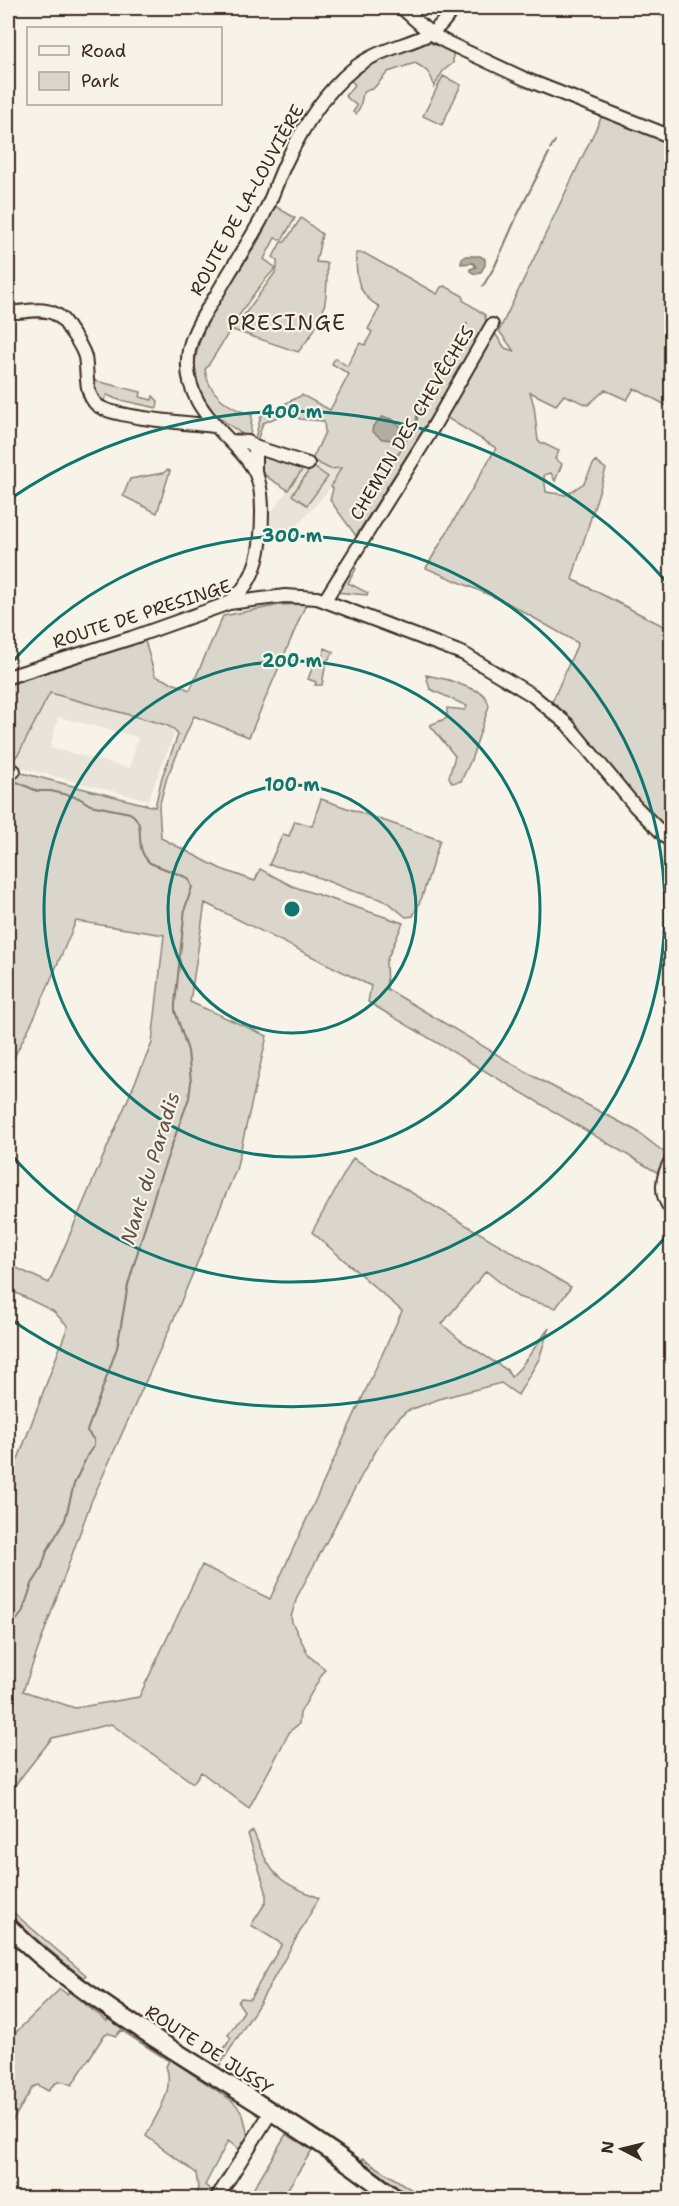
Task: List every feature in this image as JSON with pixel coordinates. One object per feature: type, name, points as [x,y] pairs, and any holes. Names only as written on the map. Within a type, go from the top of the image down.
[{"type":"main road","name":"ROUTE DE JUSSY","points":[[8,1926],[64,1977],[332,2151],[395,2199]]},
{"type":"street","points":[[402,8],[430,33],[525,79],[672,137]]},
{"type":"street","name":"ROUTE DE LA-LOUVIÈRE","points":[[229,603],[239,594],[254,570],[260,551],[261,492],[255,472],[199,407],[192,390],[188,366],[192,339],[262,217],[295,146],[320,105],[350,71],[382,51],[430,33],[454,8]]},
{"type":"street","points":[[8,312],[45,311],[62,318],[82,349],[88,391],[98,406],[141,416],[215,426]]},
{"type":"street","name":"CHEMIN DES CHEVÊCHES","points":[[325,600],[428,436],[492,325]]},
{"type":"street","points":[[230,441],[248,442],[255,447],[308,464]]},
{"type":"street","points":[[255,447],[255,472]]},
{"type":"street","name":"ROUTE DE PRESINGE","points":[[8,677],[229,603],[285,596],[325,600],[464,654],[532,695],[567,724],[635,806],[672,843]]},
{"type":"street","points":[[672,1159],[662,1185],[664,1199],[672,1210]]},
{"type":"street","points":[[217,2199],[271,2112]]},
{"type":"shaded area","points":[[480,256],[485,259],[481,272],[475,274],[470,271],[476,267],[473,263],[461,264],[462,258]]},
{"type":"shaded area","points":[[382,417],[392,419],[400,426],[400,431],[392,440],[382,439],[372,431],[373,426]]},
{"type":"shaded area","points":[[314,461],[330,469],[341,468],[328,491],[282,543],[268,532],[268,517],[305,466],[310,468]]},
{"type":"shaded area","points":[[50,693],[166,725],[172,728],[174,735],[148,800],[10,765],[19,753]],"holes":[[[58,717],[138,737],[130,768],[50,748]]]},
{"type":"green space","points":[[426,42],[453,49],[453,63],[443,71],[434,87],[428,72],[415,63],[388,72],[373,89],[363,94],[360,107],[356,114],[353,112],[357,106],[345,96],[355,85],[350,79],[367,66],[386,56]]},
{"type":"green space","points":[[443,76],[461,85],[442,125],[423,116]]},
{"type":"green space","points":[[603,114],[671,141],[671,408],[634,388],[627,400],[605,390],[588,405],[564,395],[556,405],[530,392],[538,441],[559,451],[555,459],[562,464],[555,481],[551,473],[544,475],[546,492],[566,495],[584,483],[595,461],[606,469],[572,579],[671,630],[672,801],[667,808],[671,811],[671,838],[640,806],[642,804],[565,714],[552,702],[578,643],[506,602],[426,568],[496,448],[444,416],[488,335],[496,335],[505,348],[514,351],[499,331]]},
{"type":"green space","points":[[275,206],[295,218],[282,240],[275,238],[264,259],[276,268],[246,304],[205,370],[207,379],[221,399],[236,409],[252,415],[250,437],[225,422],[203,399],[195,374],[196,355],[212,314],[257,243]]},
{"type":"green space","points":[[301,218],[322,234],[316,262],[327,263],[327,290],[319,321],[298,352],[233,330],[275,273],[277,260],[273,257],[281,242],[285,242]]},
{"type":"green space","points":[[356,253],[364,253],[437,294],[441,287],[445,286],[463,296],[463,300],[485,315],[486,323],[452,384],[356,536],[330,500],[333,489],[331,486],[341,468],[330,469],[312,460],[325,432],[324,421],[300,419],[289,412],[263,423],[257,441],[255,438],[261,416],[302,395],[330,410],[349,374],[332,364],[335,358],[347,366],[360,343],[365,345],[372,332],[368,329],[380,307],[362,291],[359,284]]},
{"type":"green space","points":[[92,380],[141,392],[140,397],[152,400],[153,396],[158,401],[157,408],[107,395],[103,402],[94,391]]},
{"type":"green space","points":[[260,453],[305,466],[288,490],[266,476],[261,467]]},
{"type":"green space","points":[[312,466],[328,477],[307,505],[292,495]]},
{"type":"green space","points":[[170,471],[157,513],[123,496],[130,479],[163,473]]},
{"type":"green space","points":[[351,565],[356,569],[348,583],[368,593],[367,595],[335,592]]},
{"type":"green space","points":[[306,604],[249,737],[194,716],[167,777],[159,807],[161,838],[221,869],[255,881],[260,869],[292,886],[403,923],[386,962],[387,989],[540,1080],[635,1130],[665,1153],[663,1167],[658,1173],[368,1002],[371,986],[205,903],[190,1002],[267,1036],[236,1170],[172,1323],[91,1502],[23,1691],[75,1708],[139,1697],[202,1565],[270,1599],[402,1311],[312,1232],[353,1158],[571,1287],[556,1308],[518,1297],[486,1271],[442,1324],[460,1340],[507,1370],[511,1377],[549,1328],[539,1359],[518,1395],[501,1383],[442,1398],[407,1411],[387,1432],[297,1597],[291,1617],[292,1622],[309,1656],[325,1669],[300,1713],[299,1724],[290,1731],[249,1808],[201,1772],[193,1783],[111,1724],[52,1738],[8,1794],[8,1486],[68,1326],[53,1311],[8,1289],[8,1264],[49,1283],[152,1043],[164,935],[76,921],[35,1016],[8,1069],[8,787],[14,771],[155,807],[162,777],[178,735],[174,729],[166,725],[50,693],[19,753],[8,766],[8,685],[145,641],[155,676],[190,690],[223,616],[280,605]]},
{"type":"green space","points":[[325,648],[334,652],[326,662],[322,685],[315,685],[316,682],[308,679],[317,656],[322,658]]},
{"type":"green space","points":[[426,675],[449,680],[480,692],[488,702],[489,706],[471,760],[461,781],[452,783],[449,777],[455,756],[430,725],[447,718],[447,708],[465,710],[467,706],[430,689]]},
{"type":"green space","points":[[321,799],[440,840],[422,897],[413,916],[406,917],[380,899],[302,871],[269,865],[283,834],[289,836],[295,821],[312,826]]},
{"type":"green space","points":[[253,1831],[264,1856],[275,1873],[288,1884],[319,1898],[259,2004],[220,2065],[216,2061],[231,2038],[228,2035],[244,2011],[238,2002],[241,1998],[250,1999],[282,1944],[251,1925],[266,1902],[266,1891],[248,1834]]},
{"type":"green space","points":[[8,1908],[86,1975],[83,1978],[31,1935],[8,1913]]},
{"type":"green space","points":[[60,1989],[67,1994],[69,1992],[107,2021],[109,2019],[230,2099],[244,2116],[248,2137],[239,2149],[228,2141],[205,2185],[212,2191],[208,2198],[194,2198],[198,2188],[196,2173],[146,2136],[167,2093],[166,2066],[169,2061],[121,2030],[116,2036],[105,2034],[72,2085],[58,2082],[48,2091],[38,2085],[33,2087],[8,2128],[8,2040]]},
{"type":"green space","points":[[286,2134],[312,2150],[282,2198],[248,2198]]},
{"type":"green space","points":[[363,2158],[424,2198],[408,2198],[361,2161]]},
{"type":"waterway","points":[[550,149],[555,141]]},
{"type":"waterway","points":[[483,286],[495,266],[549,153]]},
{"type":"waterway","points":[[450,358],[467,324]]},
{"type":"waterway","points":[[390,465],[399,453],[417,415],[443,372]]},
{"type":"waterway","name":"Nant du Paradis","points":[[8,778],[37,791],[51,791],[79,798],[90,805],[130,813],[138,823],[144,856],[150,863],[188,878],[192,887],[185,908],[175,1004],[175,1011],[188,1051],[191,1082],[189,1098],[157,1186],[128,1285],[117,1348],[87,1431],[94,1440],[94,1446],[74,1484],[65,1520],[47,1551],[22,1613],[8,1631]]},
{"type":"district","name":"PRESINGE","points":[[287,323]]}]
